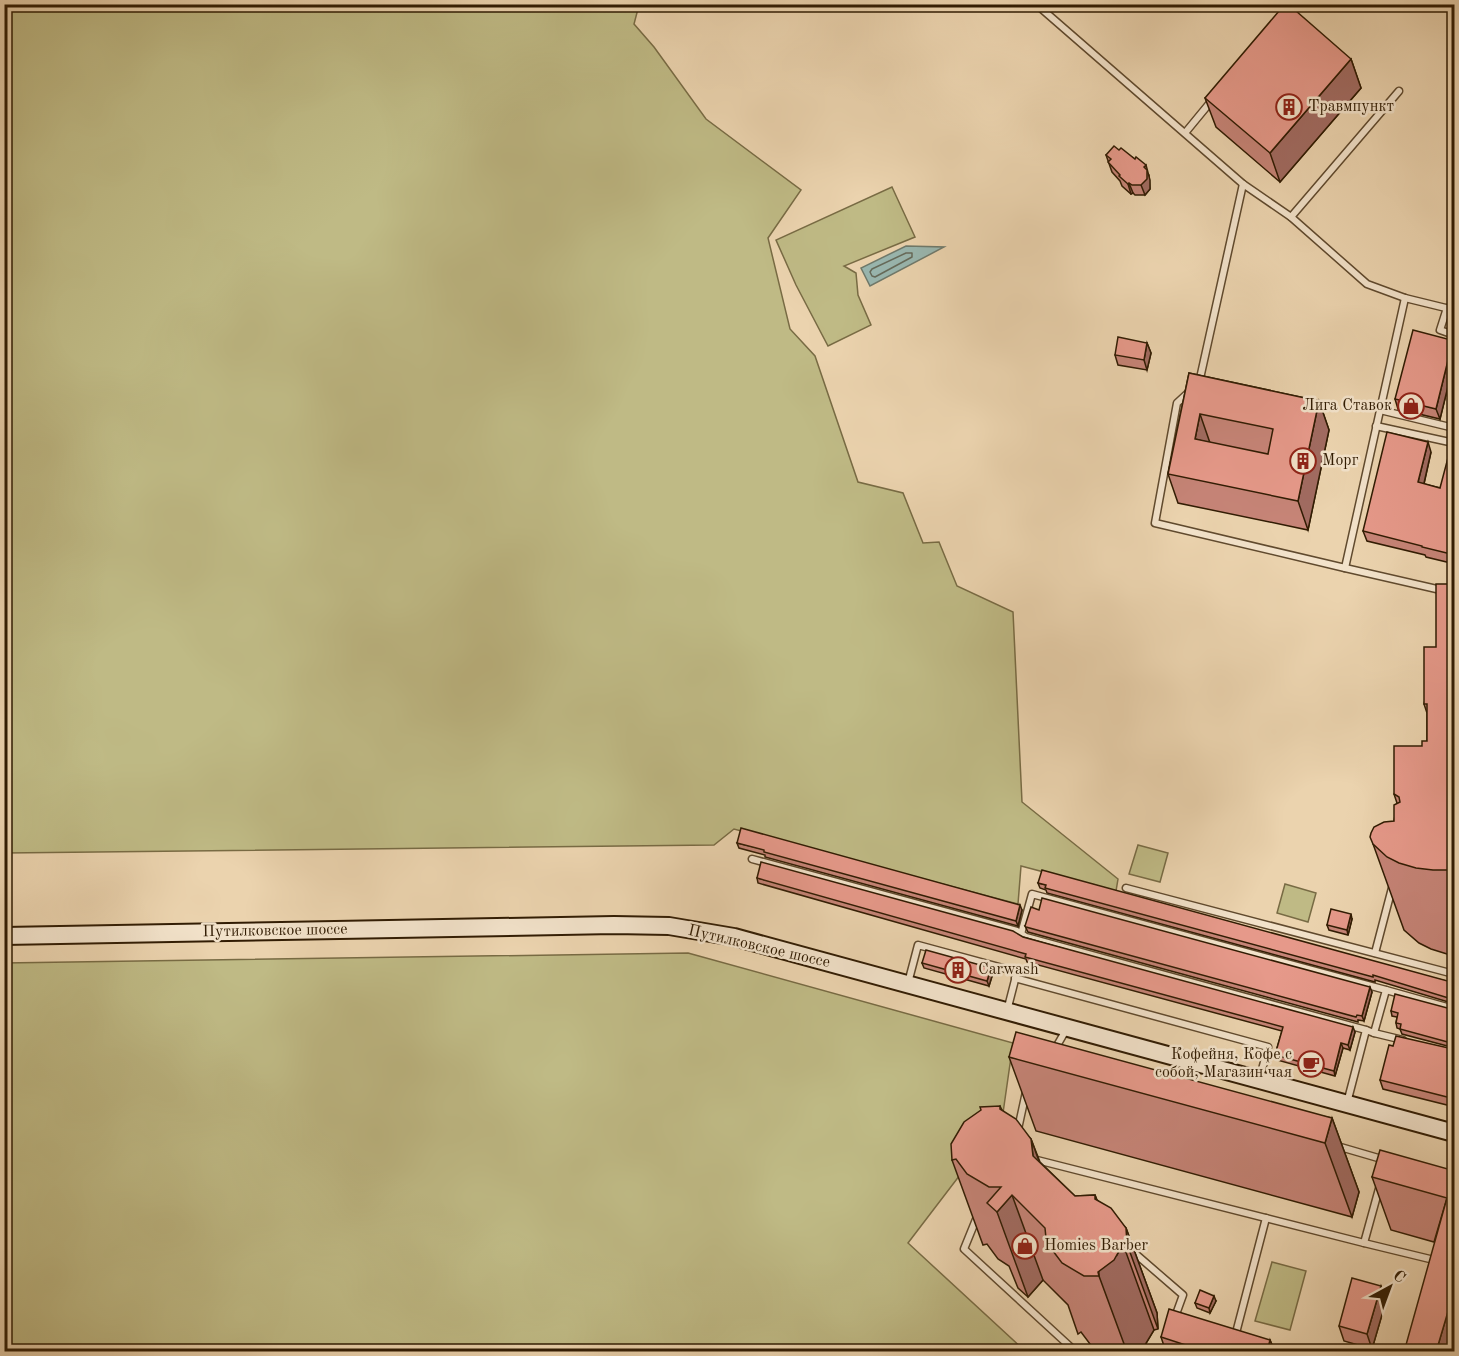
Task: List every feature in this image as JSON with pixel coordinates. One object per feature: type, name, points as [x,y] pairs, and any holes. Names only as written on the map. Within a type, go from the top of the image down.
[{"type":"main road","name":"Путилковское шоссе","points":[[4,936],[602,925],[669,926],[734,937],[1455,1133]]},
{"type":"lane","points":[[1038,5],[1243,184],[1291,217],[1367,284],[1405,298],[1455,310]]},
{"type":"lane","points":[[1185,133],[1221,89]]},
{"type":"lane","points":[[1291,217],[1399,91]]},
{"type":"lane","points":[[1243,184],[1198,383],[1177,404],[1155,523],[1455,593]]},
{"type":"lane","points":[[1346,568],[1405,298]]},
{"type":"lane","points":[[1447,308],[1440,330],[1455,335]]},
{"type":"lane","points":[[1380,410],[1455,428]]},
{"type":"lane","points":[[1376,426],[1455,443]]},
{"type":"lane","points":[[752,859],[1017,931],[1026,937],[1409,1041]]},
{"type":"lane","points":[[1375,953],[1395,878]]},
{"type":"lane","points":[[1126,888],[1455,974]]},
{"type":"lane","points":[[1021,934],[1032,894],[1455,1009]]},
{"type":"lane","points":[[908,985],[918,945],[1017,972],[1006,1011]]},
{"type":"lane","points":[[1015,978],[1268,1047],[1259,1080]]},
{"type":"lane","points":[[1374,1033],[1386,990]]},
{"type":"lane","points":[[1050,1056],[1067,1028]]},
{"type":"lane","points":[[1347,1104],[1366,1030]]},
{"type":"lane","points":[[1018,1132],[1027,1087]]},
{"type":"lane","points":[[1330,1144],[1388,1160],[1385,1170]]},
{"type":"lane","points":[[1024,1157],[1434,1260],[1431,1272]]},
{"type":"lane","points":[[1364,1243],[1382,1181]]},
{"type":"lane","points":[[979,1213],[964,1249],[1076,1352]]},
{"type":"lane","points":[[1231,1352],[1266,1218]]},
{"type":"lane","points":[[1122,1243],[1183,1295],[1173,1323]]},
{"type":"shaded area","points":[[4,5],[639,5],[634,24],[654,47],[706,119],[801,190],[768,238],[790,329],[815,356],[858,482],[903,493],[923,543],[939,542],[957,586],[1013,612],[1022,802],[1118,879],[1116,891],[1021,866],[1018,904],[734,829],[714,845],[5,853]]},
{"type":"shaded area","points":[[892,187],[915,237],[844,266],[856,273],[858,295],[871,325],[828,346],[796,285],[776,240]]},
{"type":"shaded area","points":[[1138,845],[1168,853],[1160,882],[1129,874]]},
{"type":"shaded area","points":[[1285,884],[1316,893],[1308,922],[1277,913]]},
{"type":"shaded area","points":[[688,953],[1013,1043],[1002,1120],[908,1243],[1025,1351],[5,1351],[4,963]]},
{"type":"shaded area","points":[[1272,1262],[1306,1271],[1290,1330],[1255,1321]]},
{"type":"water","points":[[906,246],[944,247],[870,286],[861,268]]},
{"type":"building","points":[[1285,4],[1288,4],[1351,59],[1270,153],[1205,98]]},
{"type":"building","points":[[1114,146],[1119,150],[1121,148],[1146,165],[1144,167],[1147,170],[1147,179],[1141,185],[1128,184],[1108,162],[1111,159],[1106,155]]},
{"type":"building","points":[[1413,330],[1455,341],[1455,357],[1449,356],[1436,409],[1395,399]]},
{"type":"building","points":[[1118,337],[1147,343],[1144,360],[1115,355]]},
{"type":"building","points":[[1189,373],[1319,401],[1298,501],[1168,474]],"holes":[[[1200,414],[1273,429],[1268,454],[1195,439]]]},
{"type":"building","points":[[1387,432],[1428,442],[1418,482],[1440,488],[1450,450],[1455,451],[1455,555],[1363,531]]},
{"type":"building","points":[[1436,584],[1455,584],[1455,867],[1448,870],[1416,868],[1399,863],[1387,857],[1373,844],[1370,837],[1374,827],[1384,822],[1394,821],[1394,805],[1400,802],[1399,797],[1394,794],[1394,746],[1422,746],[1422,741],[1427,741],[1427,704],[1424,704],[1424,647],[1436,647]]},
{"type":"building","points":[[741,828],[1020,905],[1016,921],[737,843]]},
{"type":"building","points":[[761,862],[1013,931],[1023,937],[1353,1027],[1348,1045],[1341,1043],[1334,1071],[1275,1055],[1283,1027],[1025,957],[1026,954],[757,878]]},
{"type":"building","points":[[1042,870],[1455,983],[1455,1000],[1373,975],[1373,977],[1045,888],[1046,885],[1038,883]]},
{"type":"building","points":[[1042,898],[1370,987],[1362,1016],[1357,1015],[1356,1017],[1026,927],[1031,907],[1039,910]]},
{"type":"building","points":[[1331,909],[1351,914],[1347,930],[1327,925]]},
{"type":"building","name":"Carwash","points":[[926,950],[991,968],[987,981],[922,963]]},
{"type":"building","points":[[1395,994],[1451,1009],[1455,1008],[1455,1044],[1400,1029],[1401,1024],[1396,1023],[1398,1013],[1391,1011]]},
{"type":"building","points":[[1016,1032],[1332,1118],[1325,1143],[1009,1057]]},
{"type":"building","points":[[1396,1036],[1453,1049],[1451,1053],[1455,1054],[1455,1099],[1380,1080],[1389,1045],[1393,1046]]},
{"type":"building","points":[[1000,1106],[1000,1109],[1016,1119],[1031,1139],[1033,1156],[1075,1196],[1095,1195],[1095,1199],[1111,1208],[1126,1228],[1127,1244],[1123,1244],[1114,1260],[1098,1272],[1099,1276],[1084,1276],[1062,1263],[1050,1247],[1047,1248],[1045,1228],[1012,1195],[997,1212],[987,1203],[1001,1187],[989,1187],[967,1174],[956,1159],[952,1160],[951,1144],[964,1122],[981,1110],[980,1107]]},
{"type":"building","points":[[1380,1150],[1455,1171],[1455,1288],[1436,1352],[1404,1352],[1447,1198],[1372,1177]]},
{"type":"building","points":[[1352,1278],[1381,1286],[1367,1334],[1339,1326]]},
{"type":"building","points":[[1200,1290],[1214,1296],[1209,1308],[1195,1303]]},
{"type":"building","points":[[1169,1309],[1270,1340],[1267,1352],[1207,1352],[1161,1337]]},
{"type":"place","name":"Травмпункт","points":[[1289,107]]},
{"type":"place","name":"Лига Ставок","points":[[1411,406]]},
{"type":"place","name":"Морг","points":[[1303,461]]},
{"type":"place","name":"Carwash","points":[[958,970]]},
{"type":"place","name":"Кофейня, Кофе с собой, Магазин чая","points":[[1311,1064]]},
{"type":"place","name":"Homies Barber","points":[[1025,1246]]}]
